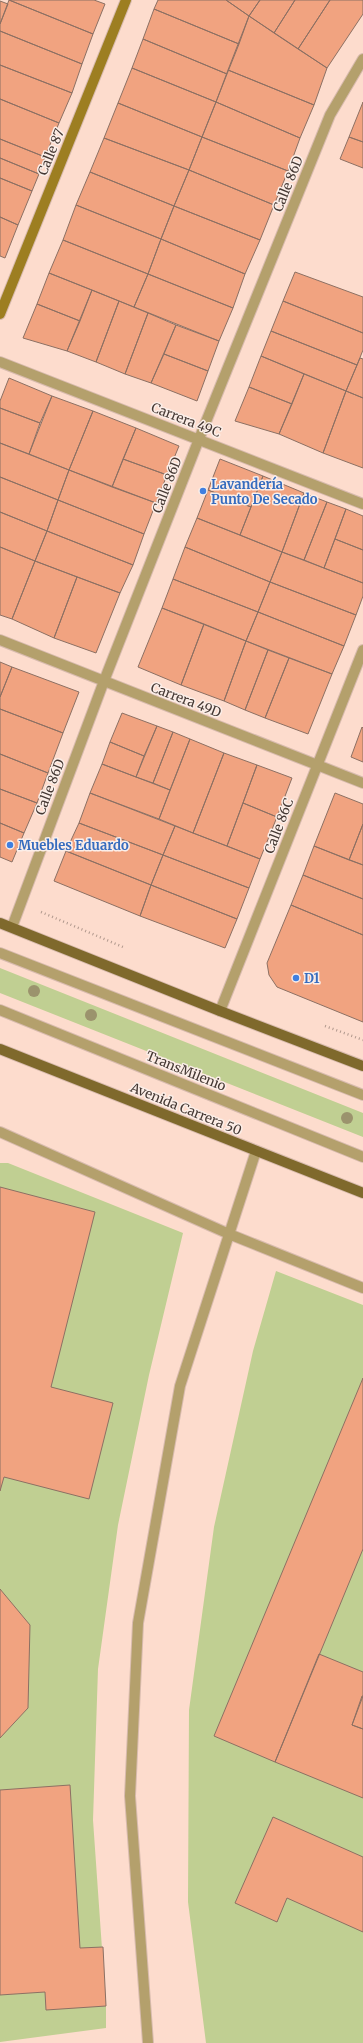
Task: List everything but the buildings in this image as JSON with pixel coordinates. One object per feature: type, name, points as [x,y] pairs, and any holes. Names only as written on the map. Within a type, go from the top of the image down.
[{"type":"main road","points":[[0,923],[220,1011],[363,1066]]},
{"type":"main road","name":"Avenida Carrera 50","points":[[0,1049],[363,1193]]},
{"type":"street","name":"Calle 87","points":[[0,314],[126,0]]},
{"type":"street","name":"Calle 86D","points":[[12,927],[104,681],[199,439],[330,115],[363,59]]},
{"type":"street","name":"Carrera 49C","points":[[0,362],[363,504]]},
{"type":"street","name":"Carrera 49D","points":[[0,640],[363,783]]},
{"type":"street","name":"Calle 86C","points":[[220,1011],[363,650]]},
{"type":"street","points":[[0,953],[363,1095]]},
{"type":"street","name":"TransMilenio","points":[[0,1010],[363,1157]]},
{"type":"street","points":[[0,1132],[229,1234],[363,1288]]},
{"type":"street","points":[[0,1138],[13,1138]]},
{"type":"street","points":[[148,2043],[130,1796],[138,1623],[180,1386],[256,1151]]},
{"type":"path","points":[[21,903],[125,948]]},
{"type":"path","points":[[320,1025],[363,1040]]},
{"type":"green space","points":[[0,968],[363,1113],[363,1137],[0,993]]},
{"type":"green space","points":[[0,1163],[8,1163],[183,1233],[149,1375],[118,1525],[98,1669],[93,1820],[106,2006],[106,2028],[0,2042]]},
{"type":"green space","points":[[276,1271],[363,1305],[363,2043],[206,2043],[188,1902],[189,1710],[214,1527],[253,1351]]},
{"type":"place","name":"Lavandería Punto De Secado","points":[[203,491]]},
{"type":"place","name":"Muebles Eduardo","points":[[10,845]]},
{"type":"place","name":"D1","points":[[296,978]]}]
